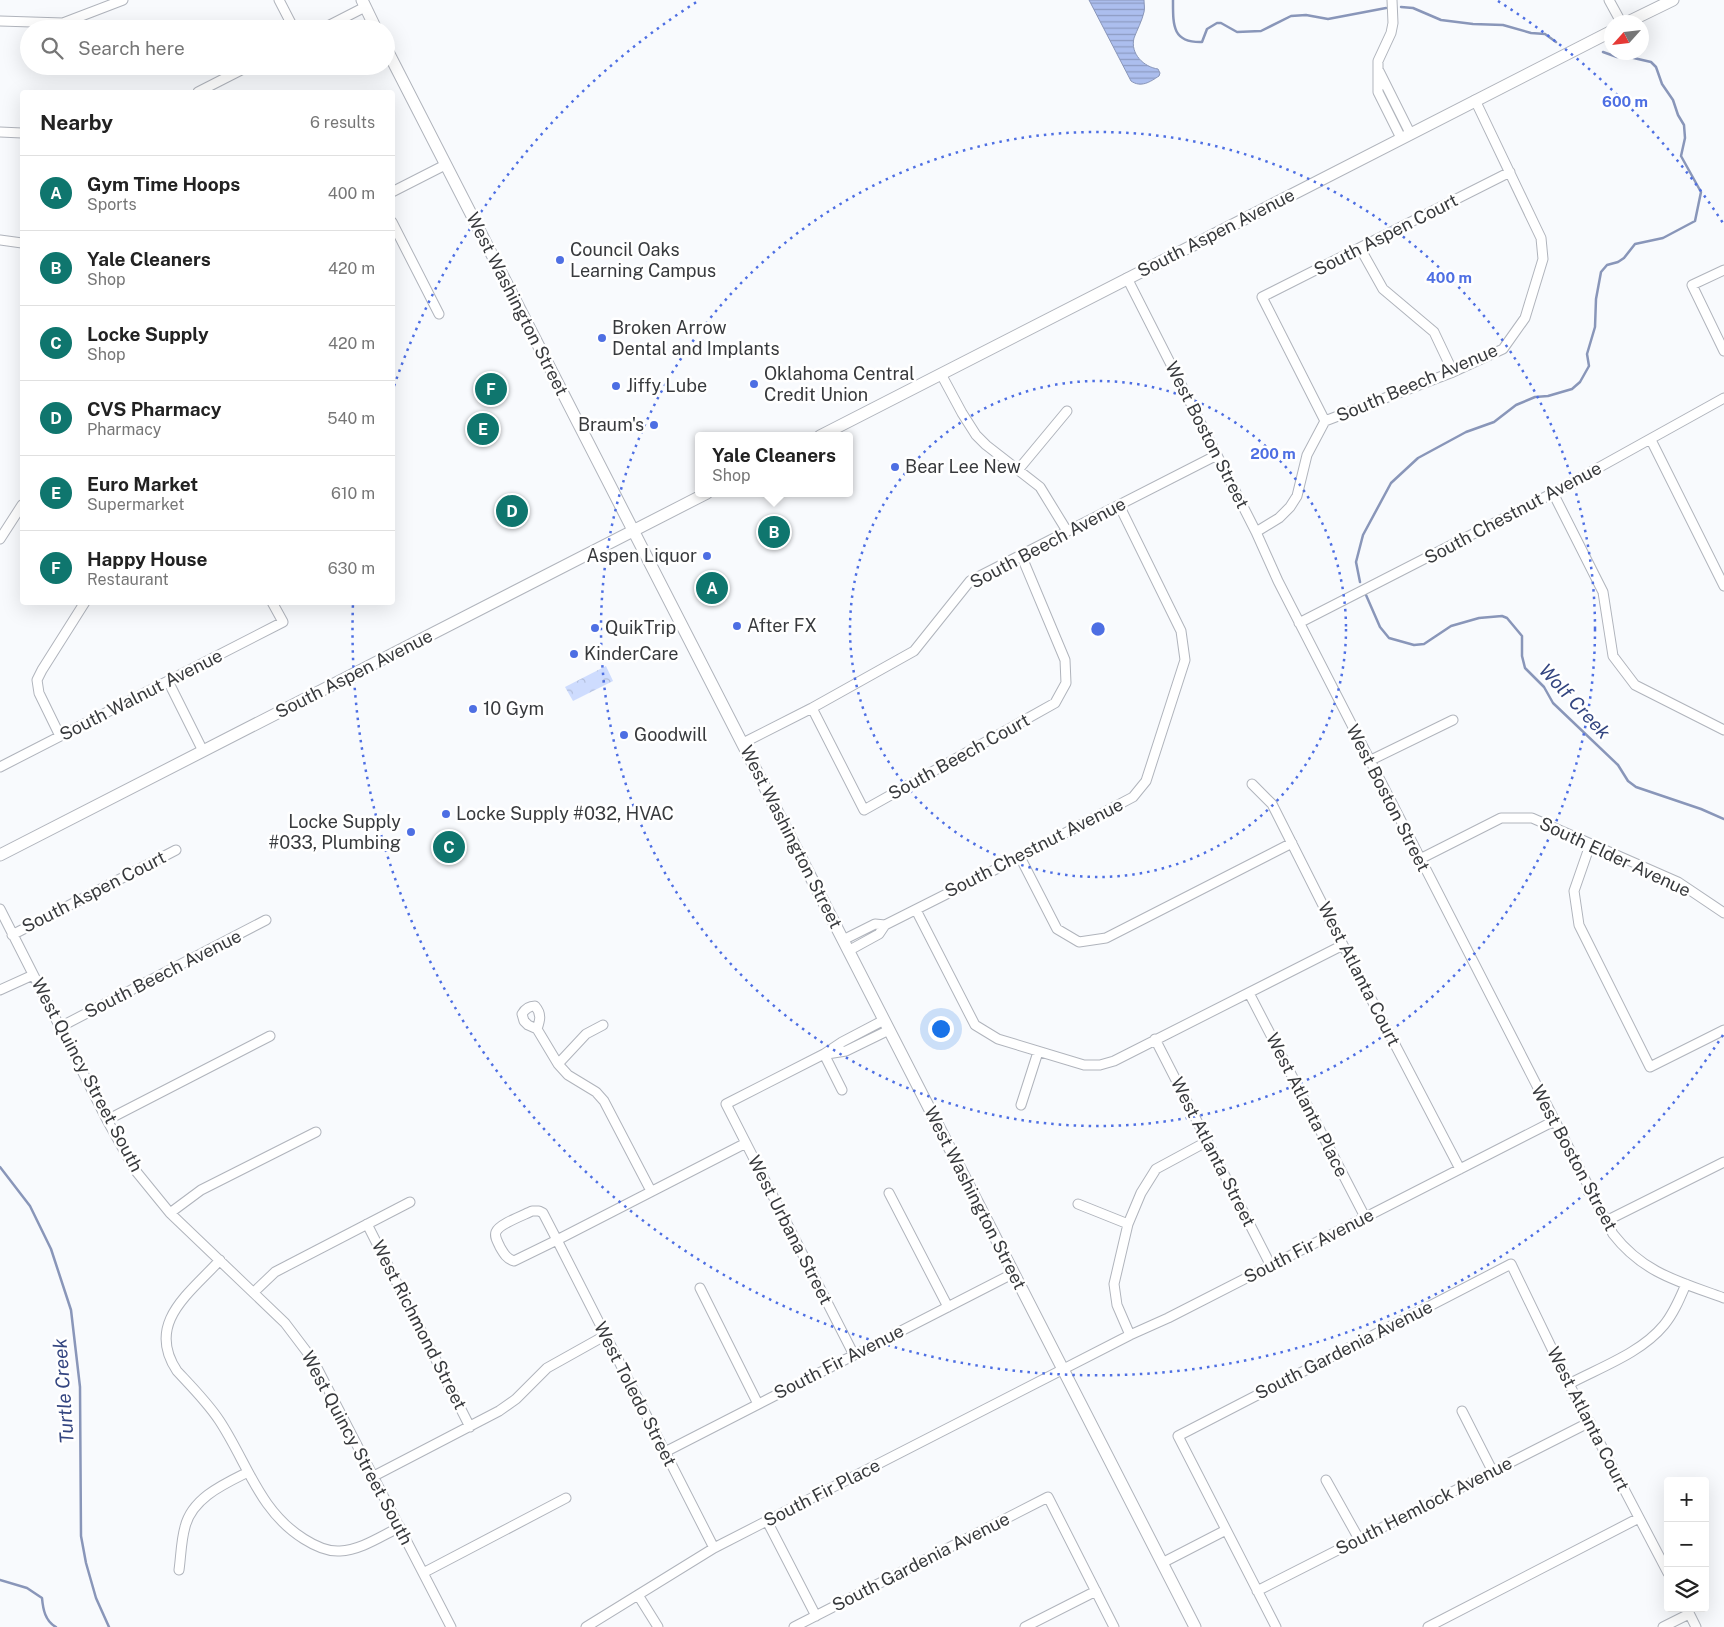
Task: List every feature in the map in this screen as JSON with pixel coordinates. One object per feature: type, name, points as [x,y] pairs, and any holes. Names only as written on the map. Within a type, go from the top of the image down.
[{"type":"main road","points":[[1642,15],[1673,0]]},
{"type":"main road","points":[[363,3],[372,20]]},
{"type":"main road","name":"South Aspen Avenue","points":[[828,432],[1604,35]]},
{"type":"main road","name":"West Washington Street","points":[[395,66],[1195,1627]]},
{"type":"main road","name":"South Aspen Avenue","points":[[0,855],[699,497]]},
{"type":"street","points":[[70,20],[124,0]]},
{"type":"street","points":[[279,0],[289,20]]},
{"type":"street","points":[[1392,0],[1393,23],[1391,33],[1379,56],[1377,68],[1405,136]]},
{"type":"street","points":[[1609,0],[1617,15]]},
{"type":"street","points":[[336,20],[363,3]]},
{"type":"street","points":[[0,21],[20,22]]},
{"type":"street","points":[[202,90],[231,75]]},
{"type":"street","name":"South Beech Avenue","points":[[1256,532],[1279,518],[1294,502],[1299,491],[1308,455],[1325,421],[1453,372],[1503,349],[1525,318],[1543,259],[1540,238],[1475,100]]},
{"type":"street","points":[[0,132],[20,133]]},
{"type":"street","points":[[395,190],[445,165]]},
{"type":"street","name":"South Aspen Court","points":[[1325,421],[1262,297],[1510,172]]},
{"type":"street","points":[[395,232],[439,314]]},
{"type":"street","points":[[0,240],[20,243]]},
{"type":"street","points":[[1360,248],[1383,289],[1434,332],[1453,372]]},
{"type":"street","points":[[1724,270],[1692,286],[1724,351]]},
{"type":"street","name":"West Boston Street","points":[[1127,278],[1256,532],[1299,623],[1369,761],[1606,1221],[1620,1243],[1652,1270],[1724,1298]]},
{"type":"street","points":[[941,374],[976,435],[1040,487],[1067,531]]},
{"type":"street","name":"South Chestnut Avenue","points":[[1299,623],[1553,493],[1724,398]]},
{"type":"street","points":[[1018,470],[1067,411]]},
{"type":"street","points":[[1651,440],[1724,586]]},
{"type":"street","name":"South Beech Avenue","points":[[743,743],[812,708],[914,652],[970,581],[1217,455]]},
{"type":"street","points":[[1553,493],[1603,592],[1613,656],[1635,685],[1724,730]]},
{"type":"street","name":"South Chestnut Avenue","points":[[848,951],[879,934],[885,925],[1133,797],[1146,781],[1185,660],[1182,631],[1119,505]]},
{"type":"street","points":[[0,539],[20,507]]},
{"type":"street","name":"South Beech Court","points":[[812,708],[864,810],[1055,703],[1066,683],[1065,660],[1022,555]]},
{"type":"street","points":[[60,736],[38,693],[38,680],[42,670],[83,605]]},
{"type":"street","name":"South Walnut Avenue","points":[[0,767],[283,622],[274,605]]},
{"type":"street","points":[[168,681],[203,751]]},
{"type":"street","points":[[1369,761],[1453,720]]},
{"type":"street","name":"West Atlanta Court","points":[[1252,784],[1272,804],[1460,1169]]},
{"type":"street","name":"South Elder Avenue","points":[[1420,859],[1501,818],[1532,818],[1678,882],[1724,913]]},
{"type":"street","points":[[1020,857],[1058,929],[1079,942],[1106,938],[1292,843]]},
{"type":"street","points":[[1590,845],[1574,891],[1579,925],[1650,1067],[1724,1030]]},
{"type":"street","name":"South Aspen Court","points":[[12,935],[176,850]]},
{"type":"street","name":"West Quincy Street South","points":[[0,909],[107,1120],[135,1170],[170,1213],[285,1323],[313,1360],[451,1627]]},
{"type":"street","points":[[916,910],[975,1024],[998,1038],[1084,1065],[1100,1065],[1114,1061],[1343,945]]},
{"type":"street","name":"South Beech Avenue","points":[[60,1027],[266,920]]},
{"type":"street","name":"South Chestnut Avenue","points":[[843,940],[875,924],[885,925]]},
{"type":"street","points":[[0,990],[33,974]]},
{"type":"street","name":"West Atlanta Place","points":[[1249,993],[1365,1217]]},
{"type":"street","points":[[558,1064],[586,1034],[603,1025]]},
{"type":"street","points":[[842,1090],[824,1054],[846,1051],[887,1025]]},
{"type":"street","points":[[537,1029],[558,1064],[568,1075],[596,1092],[604,1101],[651,1191]]},
{"type":"street","points":[[107,1120],[270,1036]]},
{"type":"street","name":"West Atlanta Street","points":[[1155,1039],[1270,1266]]},
{"type":"street","points":[[1021,1106],[1038,1052]]},
{"type":"street","name":"West Urbana Street","points":[[824,1054],[726,1104],[854,1355]]},
{"type":"street","name":"South Fir Avenue","points":[[1063,1369],[1168,1318],[1554,1121]]},
{"type":"street","points":[[170,1213],[201,1190],[316,1132]]},
{"type":"street","points":[[1130,1335],[1117,1305],[1114,1284],[1128,1224],[1141,1193],[1156,1169],[1206,1142]]},
{"type":"street","points":[[557,1240],[543,1213],[539,1211],[532,1211],[500,1227],[496,1232],[496,1238],[504,1253],[509,1259],[514,1261],[557,1240],[746,1143]]},
{"type":"street","points":[[1606,1221],[1724,1162]]},
{"type":"street","points":[[889,1193],[948,1307]]},
{"type":"street","points":[[254,1292],[275,1272],[410,1202]]},
{"type":"street","points":[[1078,1204],[1128,1224]]},
{"type":"street","name":"West Richmond Street","points":[[367,1224],[470,1427]]},
{"type":"street","name":"West Toledo Street","points":[[557,1240],[714,1548]]},
{"type":"street","points":[[220,1260],[175,1308],[166,1327],[166,1348],[171,1362],[177,1371],[218,1419],[264,1500],[276,1517],[298,1535],[332,1551],[350,1550],[400,1526]]},
{"type":"street","name":"West Atlanta Court","points":[[1511,1264],[1569,1384],[1665,1567]]},
{"type":"street","name":"South Gardenia Avenue","points":[[1226,1530],[1178,1436],[1511,1264]]},
{"type":"street","name":"South Fir Avenue","points":[[665,1452],[1014,1273]]},
{"type":"street","points":[[1569,1384],[1626,1355],[1655,1335],[1674,1311],[1686,1284]]},
{"type":"street","points":[[700,1288],[758,1404]]},
{"type":"street","points":[[374,1476],[508,1406],[552,1364],[606,1335]]},
{"type":"street","name":"South Fir Place","points":[[586,1627],[714,1548],[1063,1369]]},
{"type":"street","points":[[1462,1411],[1493,1472]]},
{"type":"street","name":"South Hemlock Avenue","points":[[1257,1590],[1590,1422]]},
{"type":"street","points":[[179,1570],[185,1527],[191,1512],[209,1494],[248,1472]]},
{"type":"street","points":[[1326,1480],[1359,1539]]},
{"type":"street","name":"South Gardenia Avenue","points":[[794,1627],[1048,1497],[1096,1591]]},
{"type":"street","points":[[423,1573],[566,1498]]},
{"type":"street","points":[[1428,1627],[1639,1518]]},
{"type":"street","points":[[767,1521],[816,1616]]},
{"type":"street","points":[[1162,1563],[1226,1530],[1276,1627]]},
{"type":"street","points":[[1025,1627],[1096,1591],[1114,1627]]},
{"type":"street","points":[[638,1595],[658,1627]]},
{"type":"street","points":[[1663,1627],[1686,1612]]},
{"type":"street","points":[[1688,1612],[1696,1627]]},
{"type":"green space","points":[[606,666],[613,681],[573,701],[565,687]]},
{"type":"shaded area","points":[[1089,0],[1144,0],[1144,12],[1133,44],[1139,59],[1148,66],[1158,69],[1159,76],[1142,84],[1131,81]]},
{"type":"waterway","name":"Wolf Creek","points":[[1173,0],[1173,17],[1176,31],[1180,36],[1192,42],[1202,42],[1207,29],[1217,23],[1221,23],[1237,32],[1261,31],[1291,16],[1306,15],[1328,19],[1386,8]]},
{"type":"waterway","points":[[1401,7],[1413,8],[1441,20],[1503,25],[1531,33],[1545,34],[1556,42]]},
{"type":"waterway","points":[[1360,582],[1356,562],[1363,535],[1391,483],[1418,458],[1466,432],[1494,422],[1516,405],[1535,397],[1548,396],[1572,389],[1580,382],[1589,366],[1587,354],[1595,327],[1596,299],[1601,272],[1607,265],[1624,258],[1635,244],[1663,238],[1695,221],[1701,192],[1681,156],[1685,138],[1684,125],[1673,100],[1662,84],[1656,67],[1651,62],[1625,56],[1617,57],[1603,52]]},
{"type":"waterway","name":"Wolf Creek","points":[[1366,595],[1380,627],[1389,638],[1414,645],[1424,644],[1451,626],[1479,618],[1502,616],[1507,618],[1522,636],[1522,656],[1525,668],[1544,687],[1553,703],[1618,765],[1628,781],[1636,787],[1701,809],[1724,819]]},
{"type":"waterway","name":"Turtle Creek","points":[[0,1167],[30,1206],[51,1249],[71,1310],[80,1387],[81,1536],[96,1598],[109,1627]]},
{"type":"waterway","points":[[0,1580],[27,1588],[42,1598],[47,1618],[56,1627]]},
{"type":"place","name":"Council Oaks Learning Campus","points":[[560,260]]},
{"type":"place","name":"Broken Arrow Dental and Implants","points":[[602,338]]},
{"type":"place","name":"Oklahoma Central Credit Union","points":[[754,384]]},
{"type":"place","name":"Jiffy Lube","points":[[616,386]]},
{"type":"place","name":"Happy House","points":[[491,389]]},
{"type":"place","name":"Braum's","points":[[654,425]]},
{"type":"place","name":"Euro Market","points":[[483,429]]},
{"type":"place","name":"Bear Lee New","points":[[895,467]]},
{"type":"place","name":"CVS Pharmacy","points":[[512,511]]},
{"type":"place","name":"Yale Cleaners","points":[[774,532]]},
{"type":"place","name":"Aspen Liquor","points":[[707,556]]},
{"type":"place","name":"Gym Time Hoops","points":[[712,588]]},
{"type":"place","name":"After FX","points":[[737,626]]},
{"type":"place","name":"QuikTrip","points":[[595,628]]},
{"type":"place","name":"KinderCare","points":[[574,654]]},
{"type":"place","name":"10 Gym","points":[[473,709]]},
{"type":"place","name":"Goodwill","points":[[624,735]]},
{"type":"place","name":"Locke Supply #032, HVAC","points":[[446,814]]},
{"type":"place","name":"Locke Supply #033, Plumbing","points":[[411,832]]},
{"type":"place","name":"Locke Supply","points":[[449,847]]}]
